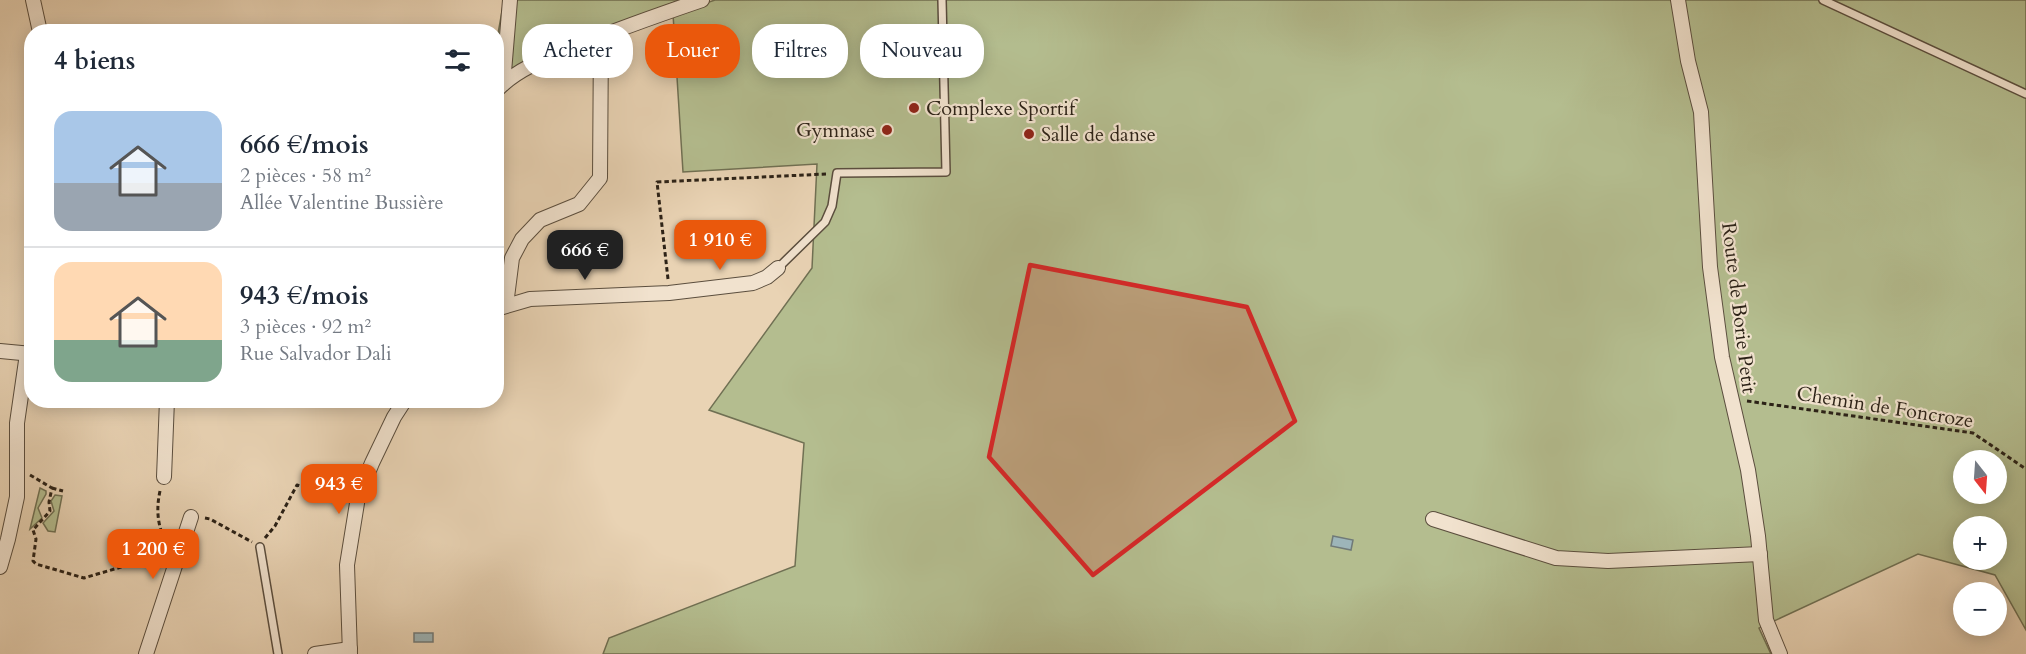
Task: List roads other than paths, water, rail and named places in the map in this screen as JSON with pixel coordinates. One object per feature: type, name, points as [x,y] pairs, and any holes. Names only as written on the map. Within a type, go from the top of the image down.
[{"type":"street","points":[[33,0],[38,24]]},
{"type":"street","points":[[504,53],[510,0]]},
{"type":"street","points":[[633,24],[702,0]]},
{"type":"street","name":"Route de Borie Petit","points":[[1678,0],[1688,61],[1701,112],[1710,267],[1722,357],[1748,470],[1760,554],[1766,620],[1780,654]]},
{"type":"street","points":[[504,85],[522,73]]},
{"type":"street","points":[[504,294],[512,258],[522,239],[540,220],[579,204],[600,178],[601,78]]},
{"type":"street","points":[[504,306],[530,299],[669,293],[753,283],[767,277],[778,268]]},
{"type":"street","points":[[0,351],[24,353]]},
{"type":"street","points":[[0,567],[17,497],[17,423],[24,383]]},
{"type":"street","points":[[164,477],[167,408]]},
{"type":"street","points":[[315,654],[350,651],[348,565],[358,497],[400,408]]},
{"type":"street","points":[[146,654],[191,517]]},
{"type":"street","points":[[1433,519],[1556,558],[1608,561],[1760,554]]},
{"type":"lane","points":[[778,268],[825,222],[832,206],[837,173],[946,172],[942,0]]},
{"type":"lane","points":[[1823,0],[2026,94]]},
{"type":"lane","points":[[260,547],[278,654]]},
{"type":"water","points":[[1333,536],[1353,540],[1351,550],[1331,546]]},
{"type":"water","points":[[414,633],[433,633],[433,642],[414,642]]},
{"type":"place","name":"Complexe Sportif","points":[[914,108]]},
{"type":"place","name":"Gymnase","points":[[887,130]]},
{"type":"place","name":"Salle de danse","points":[[1029,134]]}]
